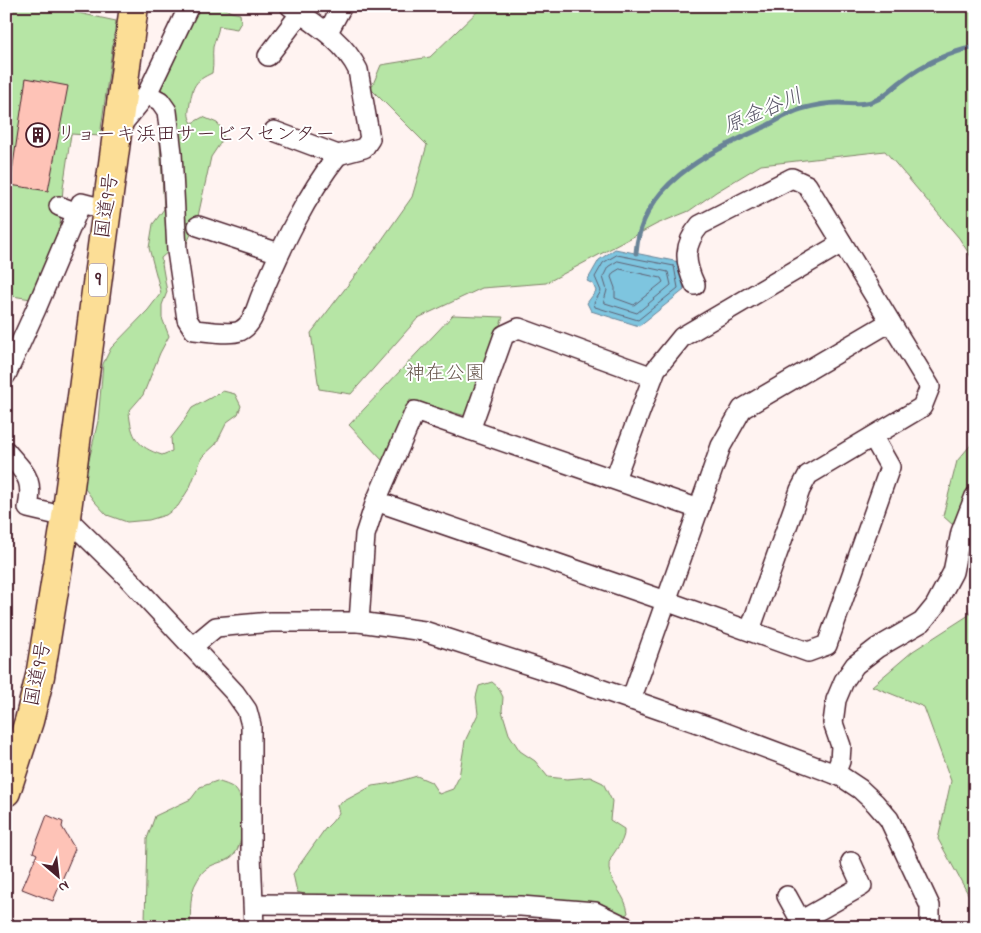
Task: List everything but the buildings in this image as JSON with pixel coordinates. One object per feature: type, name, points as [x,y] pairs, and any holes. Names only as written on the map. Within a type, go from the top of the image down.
[{"type":"highway","name":"国道9号","points":[[6,792],[29,721],[40,676],[60,554],[108,210],[134,6]]},
{"type":"highway","name":"国道9号","points":[[6,736],[34,652],[60,554]]},
{"type":"street","points":[[118,129],[147,94],[189,6]]},
{"type":"street","points":[[328,32],[342,6]]},
{"type":"street","points":[[268,56],[295,10],[328,32],[353,60],[358,70],[370,140],[364,148],[338,155],[274,131]]},
{"type":"street","points":[[147,94],[160,101],[167,111],[172,153],[177,251],[187,318],[194,330],[232,332],[240,331],[250,323],[279,253],[298,216],[323,174],[338,155]]},
{"type":"street","points":[[695,285],[687,268],[687,254],[691,236],[700,224],[792,178],[807,185],[930,387],[922,408],[808,475],[800,490],[750,630]]},
{"type":"street","points":[[6,375],[81,203],[108,210]]},
{"type":"street","points":[[59,206],[76,213]]},
{"type":"street","points":[[198,226],[279,253]]},
{"type":"street","points":[[614,479],[656,369],[682,337],[842,243]]},
{"type":"street","points":[[631,700],[721,446],[742,410],[890,322]]},
{"type":"street","points":[[470,430],[504,336],[518,328],[653,377]]},
{"type":"street","points":[[359,622],[365,535],[376,501],[415,411],[699,509]]},
{"type":"street","points":[[376,501],[750,630],[808,652],[827,645],[890,467],[873,437]]},
{"type":"street","points":[[6,451],[27,476],[31,488],[28,508],[66,517],[127,577],[235,694],[247,710],[251,725],[251,854],[254,927]]},
{"type":"street","points":[[835,774],[840,761],[841,746],[833,723],[836,700],[844,681],[855,665],[878,648],[922,622],[935,606],[952,572],[961,532],[975,496]]},
{"type":"street","points":[[192,647],[216,627],[271,622],[359,622],[424,631],[631,700],[842,776],[860,789],[889,819],[930,906],[930,927]]},
{"type":"street","points":[[786,896],[802,924],[862,886],[851,862]]},
{"type":"street","points":[[254,904],[521,906],[595,912],[626,927]]},
{"type":"green space","points":[[6,6],[59,6],[69,11],[116,21],[100,136],[71,134],[63,188],[60,226],[31,299],[6,295]]},
{"type":"green space","points":[[195,6],[220,6],[240,14],[241,22],[237,29],[219,26],[213,47],[212,73],[198,81],[192,92],[189,109],[190,120],[192,123],[203,117],[217,123],[223,130],[223,139],[211,157],[197,221],[186,245],[170,250],[161,258],[167,292],[162,305],[162,318],[169,336],[143,395],[129,411],[131,428],[141,444],[153,452],[162,455],[172,451],[171,438],[192,408],[223,391],[235,394],[241,406],[238,414],[227,422],[216,444],[202,457],[190,487],[178,506],[166,515],[149,520],[127,522],[107,515],[83,486],[98,421],[103,364],[111,348],[148,310],[161,293],[149,248],[153,224],[164,209],[158,112],[152,93]]},
{"type":"green space","points":[[483,6],[975,6],[975,263],[959,238],[885,151],[761,165],[689,211],[657,224],[546,283],[482,288],[418,318],[351,394],[319,389],[311,333],[374,251],[412,197],[427,145],[371,89],[381,65],[430,57]]},
{"type":"green space","name":"神在公園","points":[[453,315],[503,317],[466,416],[410,400],[383,461],[349,425]]},
{"type":"green space","points":[[975,440],[975,545],[943,516],[957,461]]},
{"type":"green space","points":[[975,596],[975,927],[972,927],[973,903],[938,839],[951,781],[924,707],[872,686],[913,651],[969,615]]},
{"type":"green space","points":[[492,682],[498,687],[503,697],[502,711],[509,734],[520,751],[535,761],[548,777],[567,779],[590,777],[603,783],[612,801],[610,820],[624,829],[624,835],[611,859],[609,869],[628,913],[623,917],[316,897],[297,892],[293,874],[325,829],[339,813],[337,805],[372,786],[393,783],[417,776],[431,782],[439,794],[453,789],[459,777],[465,741],[478,714],[476,697],[479,686]]},
{"type":"green space","points":[[217,781],[229,785],[239,794],[243,810],[243,820],[241,838],[236,852],[230,858],[206,869],[194,886],[190,927],[142,927],[145,921],[147,839],[155,816],[191,799],[200,787]]},
{"type":"water","points":[[615,249],[679,262],[684,290],[639,326],[591,311],[587,303],[596,291],[593,284],[587,281],[599,260]]},
{"type":"waterway","name":"原金谷川","points":[[636,253],[641,229],[650,208],[663,190],[698,161],[796,111],[825,104],[862,104],[876,100],[928,64],[947,55],[975,47]]},
{"type":"place","name":"リョーキ浜田サービスセンター","points":[[38,135]]}]
